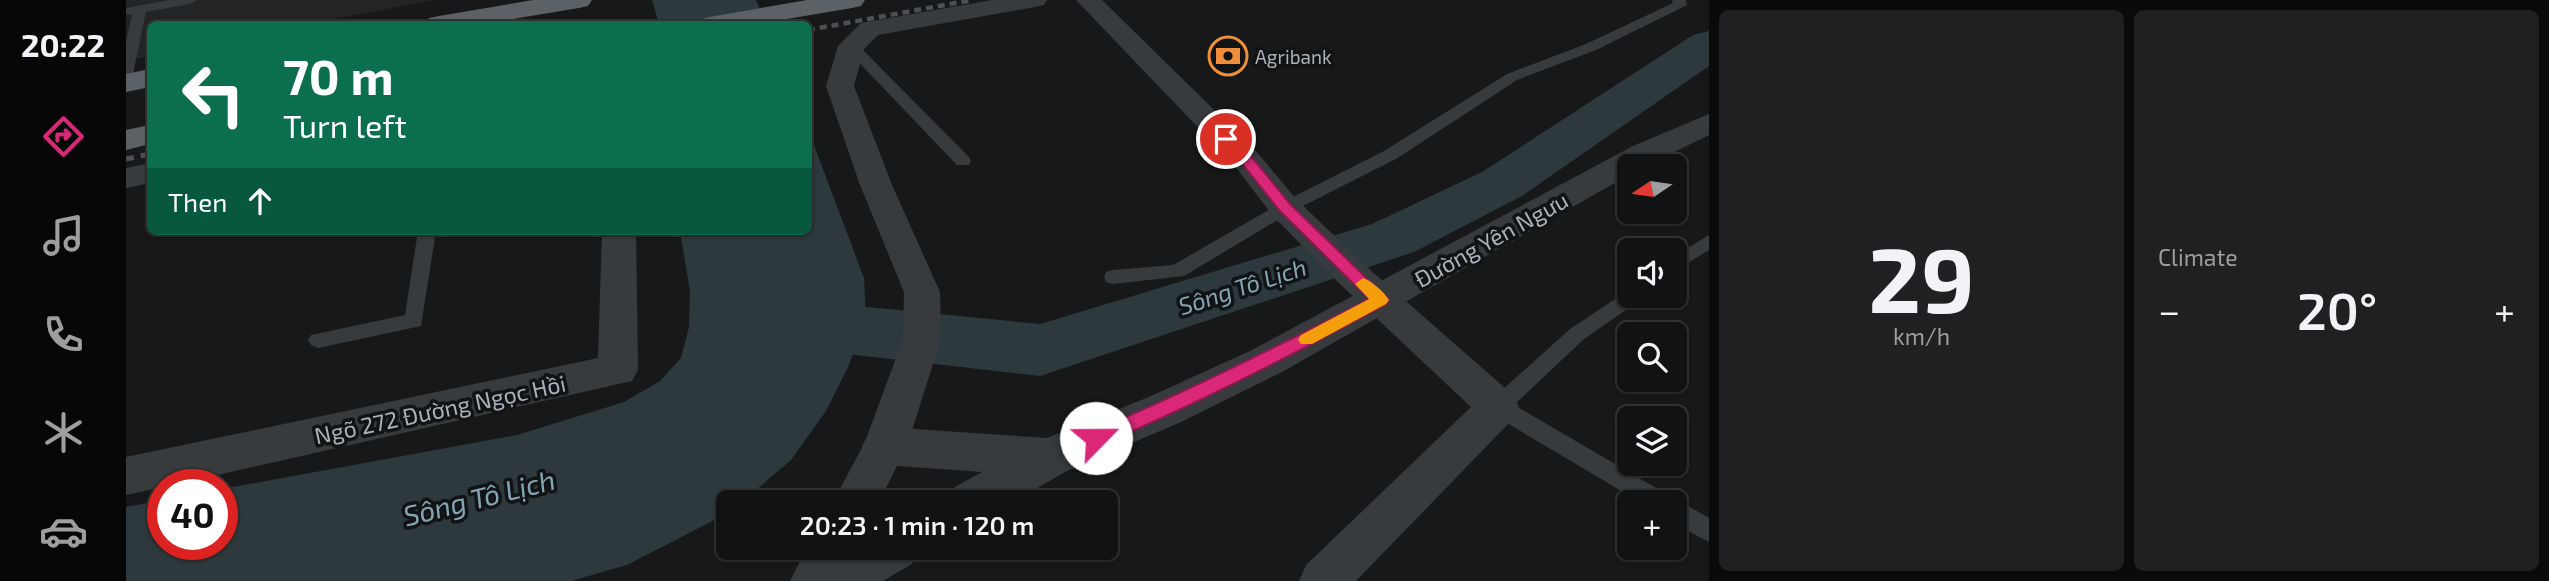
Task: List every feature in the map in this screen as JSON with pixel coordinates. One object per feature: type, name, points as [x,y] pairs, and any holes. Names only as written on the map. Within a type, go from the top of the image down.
[{"type":"highway","points":[[456,21],[579,0]]},
{"type":"highway","points":[[732,21],[852,0]]},
{"type":"highway","points":[[126,83],[147,79]]},
{"type":"highway","points":[[126,140],[147,136]]},
{"type":"street","points":[[862,490],[885,446],[922,339],[922,292],[876,185],[840,86],[851,46],[870,29],[1035,0]]},
{"type":"street","points":[[1088,0],[1245,158],[1296,217],[1368,288],[1498,407],[1323,581]]},
{"type":"street","name":"Đường Yên Ngưu","points":[[993,490],[1049,458],[1179,403],[1267,361],[1368,288],[1709,123]]},
{"type":"street","points":[[126,178],[147,174]]},
{"type":"street","name":"Ngõ 272 Đường Ngọc Hồi","points":[[126,476],[618,370],[619,235]]},
{"type":"street","points":[[885,446],[1049,458]]},
{"type":"street","points":[[814,581],[825,560]]},
{"type":"street","points":[[836,581],[873,560]]},
{"type":"lane","points":[[126,74],[133,10],[190,0]]},
{"type":"lane","points":[[1113,277],[1177,271],[1296,217],[1512,77],[1591,47],[1680,5],[1679,0]]},
{"type":"lane","points":[[851,46],[963,161]]},
{"type":"lane","points":[[318,340],[414,321],[426,235]]},
{"type":"lane","points":[[1687,257],[1709,241]]},
{"type":"lane","points":[[1617,306],[1577,334],[1498,407],[1640,490]]},
{"type":"lane","points":[[1687,518],[1709,531]]},
{"type":"shaded area","points":[[126,0],[433,0],[324,21],[147,21],[147,57],[126,61]]},
{"type":"water","points":[[652,0],[756,0],[765,21],[658,21]]},
{"type":"water","points":[[812,140],[864,278],[866,319],[849,365],[826,411],[791,460],[756,490],[716,490],[716,519],[627,565],[571,581],[126,581],[126,507],[147,503],[147,560],[238,560],[238,486],[517,435],[624,402],[660,381],[681,358],[689,327],[690,291],[681,235],[812,235]]},
{"type":"waterway","name":"Sông Tô Lịch","points":[[776,322],[1040,350],[1393,238],[1502,184],[1709,45]]},
{"type":"railway","points":[[812,29],[972,0]]},
{"type":"railway","points":[[126,159],[147,155]]},
{"type":"slow traffic","points":[[1306,340],[1381,300],[1363,284]]},
{"type":"place","name":"Agribank","points":[[1228,56]]},
{"type":"route","points":[[1096,438],[1166,409],[1267,361],[1381,300],[1285,208],[1226,139]]}]
